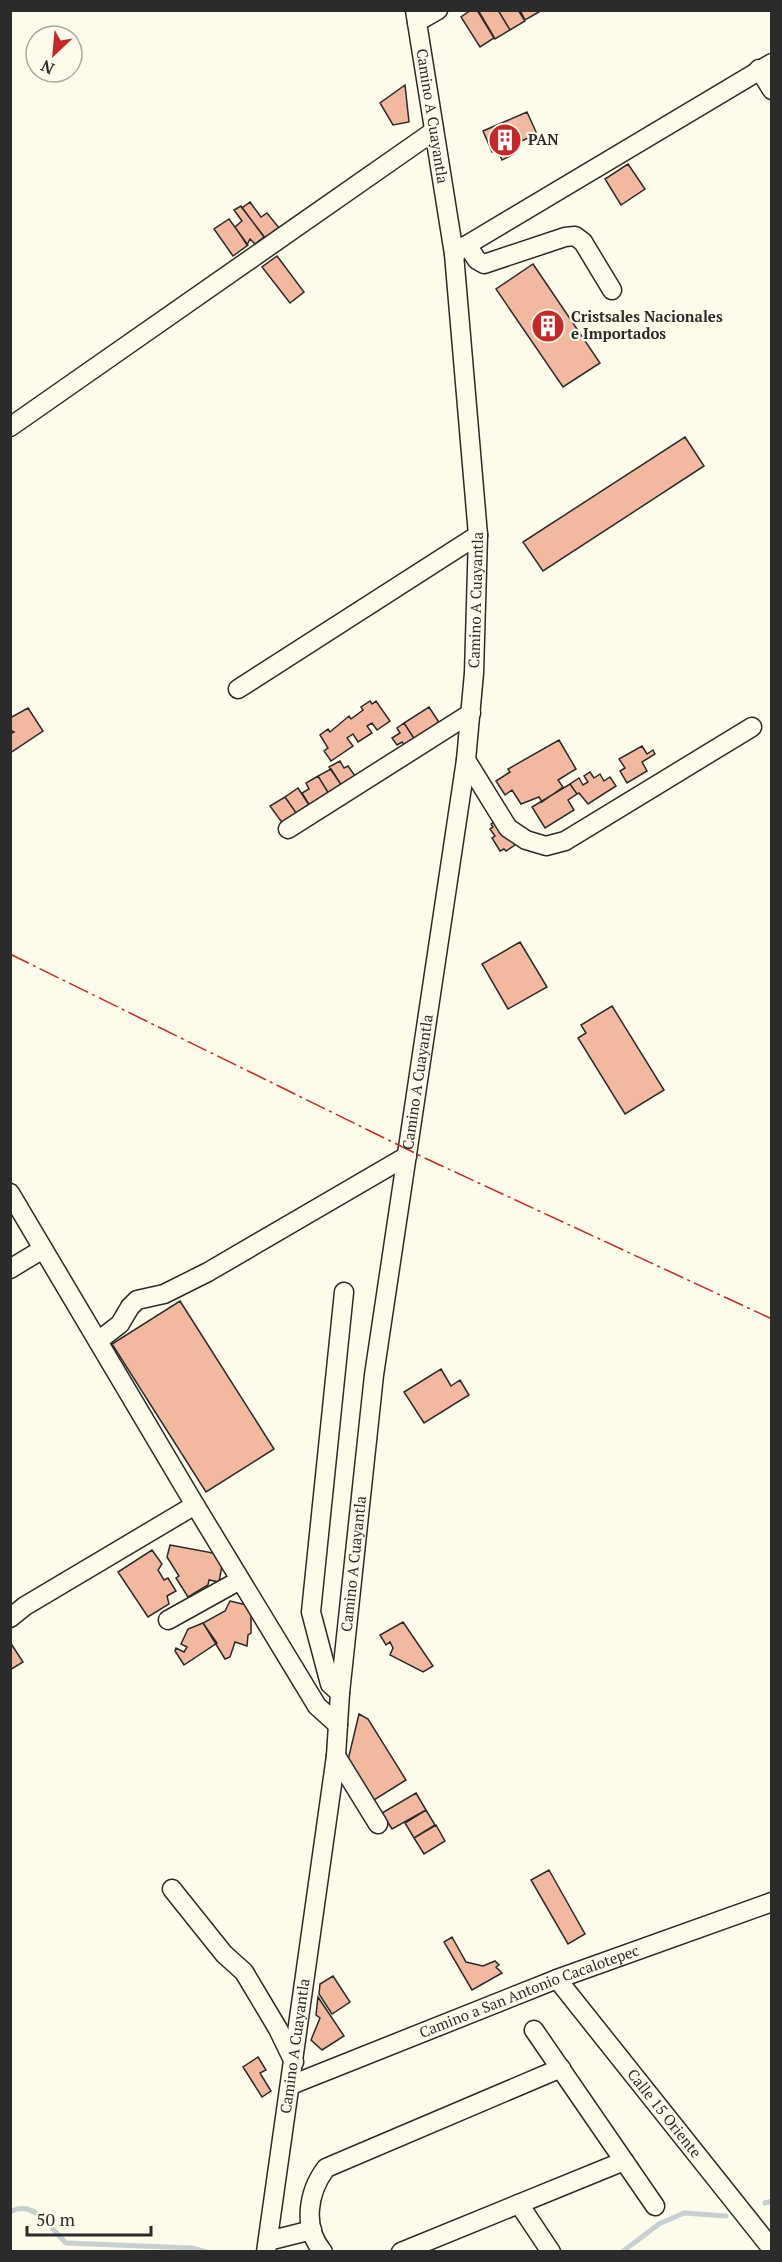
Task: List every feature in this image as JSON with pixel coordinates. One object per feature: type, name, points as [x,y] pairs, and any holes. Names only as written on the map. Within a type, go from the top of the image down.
[{"type":"street","points":[[416,16],[438,10]]},
{"type":"street","name":"Camino A Cuayantla","points":[[267,2246],[336,1756],[340,1693],[374,1375],[466,760],[471,713],[478,583],[478,535],[460,250],[434,131],[416,16]]},
{"type":"street","points":[[612,290],[583,242],[575,236],[543,243],[484,264],[460,250],[765,66],[771,90]]},
{"type":"street","points":[[10,427],[434,131]]},
{"type":"street","points":[[238,689],[478,535]]},
{"type":"street","points":[[288,829],[471,713]]},
{"type":"street","points":[[466,760],[508,828],[526,840],[546,846],[565,841],[752,727]]},
{"type":"street","points":[[98,1341],[120,1324],[137,1300],[164,1294],[208,1272],[407,1156]]},
{"type":"street","points":[[10,1193],[317,1706],[338,1725]]},
{"type":"street","points":[[10,1269],[43,1249]]},
{"type":"street","points":[[340,1693],[330,1684],[311,1612],[344,1292]]},
{"type":"street","points":[[10,1618],[63,1583],[195,1505]]},
{"type":"street","points":[[168,1620],[240,1580]]},
{"type":"street","points":[[336,1756],[378,1824]]},
{"type":"street","points":[[172,1889],[224,1954],[244,1972],[278,2029],[294,2062]]},
{"type":"street","name":"Camino a San Antonio Cacalotepec","points":[[291,2085],[557,1978],[771,1902]]},
{"type":"street","name":"Calle 15 Oriente","points":[[557,1978],[771,2249]]},
{"type":"street","points":[[534,2030],[655,2206]]},
{"type":"street","points":[[323,2252],[314,2238],[310,2204],[315,2187],[326,2168],[561,2068]]},
{"type":"street","points":[[411,2250],[624,2161]]},
{"type":"street","points":[[519,2204],[551,2252]]},
{"type":"street","points":[[267,2246],[312,2230]]},
{"type":"building","points":[[471,10],[477,10],[494,38],[480,47],[461,17]]},
{"type":"building","points":[[478,10],[498,10],[510,30],[495,39]]},
{"type":"building","points":[[498,10],[518,10],[525,21],[510,30]]},
{"type":"building","points":[[520,10],[539,10],[539,12],[525,20]]},
{"type":"building","points":[[405,85],[409,122],[393,125],[380,103]]},
{"type":"building","name":"PAN","points":[[527,112],[537,134],[510,146],[514,154],[502,160],[497,149],[492,152],[483,131]]},
{"type":"building","points":[[628,164],[645,189],[621,205],[605,179]]},
{"type":"building","points":[[250,202],[261,217],[267,213],[280,229],[266,239],[242,208]]},
{"type":"building","points":[[241,206],[264,237],[255,244],[250,239],[247,245],[235,227],[242,221],[234,210]]},
{"type":"building","points":[[229,219],[248,245],[233,256],[214,229]]},
{"type":"building","points":[[277,256],[304,292],[290,303],[262,267]]},
{"type":"building","name":"Cristsales Nacionales e Importados","points":[[533,264],[600,363],[563,387],[496,289]]},
{"type":"building","points":[[685,437],[704,466],[543,571],[523,542]]},
{"type":"building","points":[[370,701],[372,704],[376,701],[390,721],[377,730],[372,723],[367,726],[372,733],[358,742],[353,734],[347,738],[353,746],[331,761],[324,751],[328,748],[320,735],[328,729],[330,732],[349,716],[351,719],[363,710],[361,707]]},
{"type":"building","points":[[429,707],[442,727],[417,743],[404,723]]},
{"type":"building","points":[[28,708],[43,731],[10,753],[10,734],[14,732],[10,730],[10,718]]},
{"type":"building","points":[[404,723],[417,743],[407,749],[402,742],[397,745],[392,738],[400,733],[397,728]]},
{"type":"building","points":[[559,740],[576,769],[558,780],[563,787],[542,802],[539,797],[521,804],[512,790],[505,795],[496,781],[510,772],[508,769]]},
{"type":"building","points":[[642,746],[647,754],[653,750],[655,754],[642,762],[647,771],[627,783],[620,771],[625,768],[619,759]]},
{"type":"building","points":[[340,761],[344,768],[348,766],[358,780],[344,789],[329,767]]},
{"type":"building","points":[[331,769],[344,789],[332,799],[318,776]]},
{"type":"building","points":[[590,772],[594,778],[600,774],[604,781],[610,777],[616,786],[588,804],[570,784],[579,778],[583,785],[588,782],[584,776]]},
{"type":"building","points":[[318,776],[329,794],[310,806],[302,793],[309,789],[306,783]]},
{"type":"building","points":[[570,784],[577,794],[568,800],[574,810],[545,828],[532,807]]},
{"type":"building","points":[[298,788],[313,811],[299,817],[285,797]]},
{"type":"building","points":[[285,797],[299,817],[286,828],[270,806]]},
{"type":"building","points":[[499,819],[515,845],[506,851],[504,849],[500,851],[492,838],[495,836],[490,829],[493,827],[491,824]]},
{"type":"building","points":[[520,942],[547,987],[508,1009],[482,964]]},
{"type":"building","points":[[612,1006],[664,1090],[625,1114],[578,1038],[586,1033],[581,1025]]},
{"type":"building","points":[[180,1301],[274,1449],[206,1492],[112,1344]]},
{"type":"building","points":[[441,1369],[451,1386],[460,1380],[469,1395],[424,1423],[404,1392]]},
{"type":"building","points":[[170,1545],[224,1555],[219,1582],[209,1580],[208,1585],[188,1597],[167,1557]]},
{"type":"building","points":[[152,1550],[162,1564],[158,1570],[164,1580],[168,1578],[176,1591],[167,1596],[169,1604],[148,1617],[118,1572]]},
{"type":"building","points":[[230,1601],[251,1606],[251,1633],[248,1635],[247,1646],[235,1642],[230,1657],[225,1659],[203,1623],[225,1611]]},
{"type":"building","points":[[403,1622],[433,1666],[423,1672],[390,1655],[393,1648],[390,1642],[386,1645],[380,1635]]},
{"type":"building","points":[[203,1623],[217,1643],[184,1665],[175,1651],[176,1648],[184,1652],[187,1647],[181,1644],[188,1629]]},
{"type":"building","points":[[10,1642],[23,1662],[10,1670]]},
{"type":"building","points":[[359,1714],[368,1719],[406,1780],[374,1800],[348,1760]]},
{"type":"building","points":[[416,1793],[426,1810],[392,1829],[382,1813]]},
{"type":"building","points":[[426,1810],[435,1825],[414,1838],[405,1823]]},
{"type":"building","points":[[436,1825],[445,1841],[424,1854],[414,1838]]},
{"type":"building","points":[[549,1870],[585,1934],[568,1944],[531,1880]]},
{"type":"building","points":[[452,1937],[466,1962],[483,1966],[495,1961],[499,1965],[496,1967],[502,1973],[472,1990],[444,1942]]},
{"type":"building","points":[[333,1976],[350,2002],[332,2014],[319,1994],[320,1984]]},
{"type":"building","points":[[318,1997],[344,2036],[322,2050],[311,2040],[320,2018],[316,2015]]},
{"type":"building","points":[[258,2057],[266,2070],[260,2073],[271,2091],[262,2097],[243,2067]]},
{"type":"waterway","points":[[765,2203],[772,2201]]},
{"type":"waterway","points":[[10,2212],[19,2209],[34,2212],[48,2223],[66,2243],[192,2248],[207,2252]]},
{"type":"waterway","points":[[622,2252],[659,2224],[684,2213],[726,2216]]},
{"type":"power","points":[[10,954],[427,1159],[772,1319]]},
{"type":"place","name":"PAN","points":[[505,140]]},
{"type":"place","name":"Cristsales Nacionales e Importados","points":[[548,326]]}]
